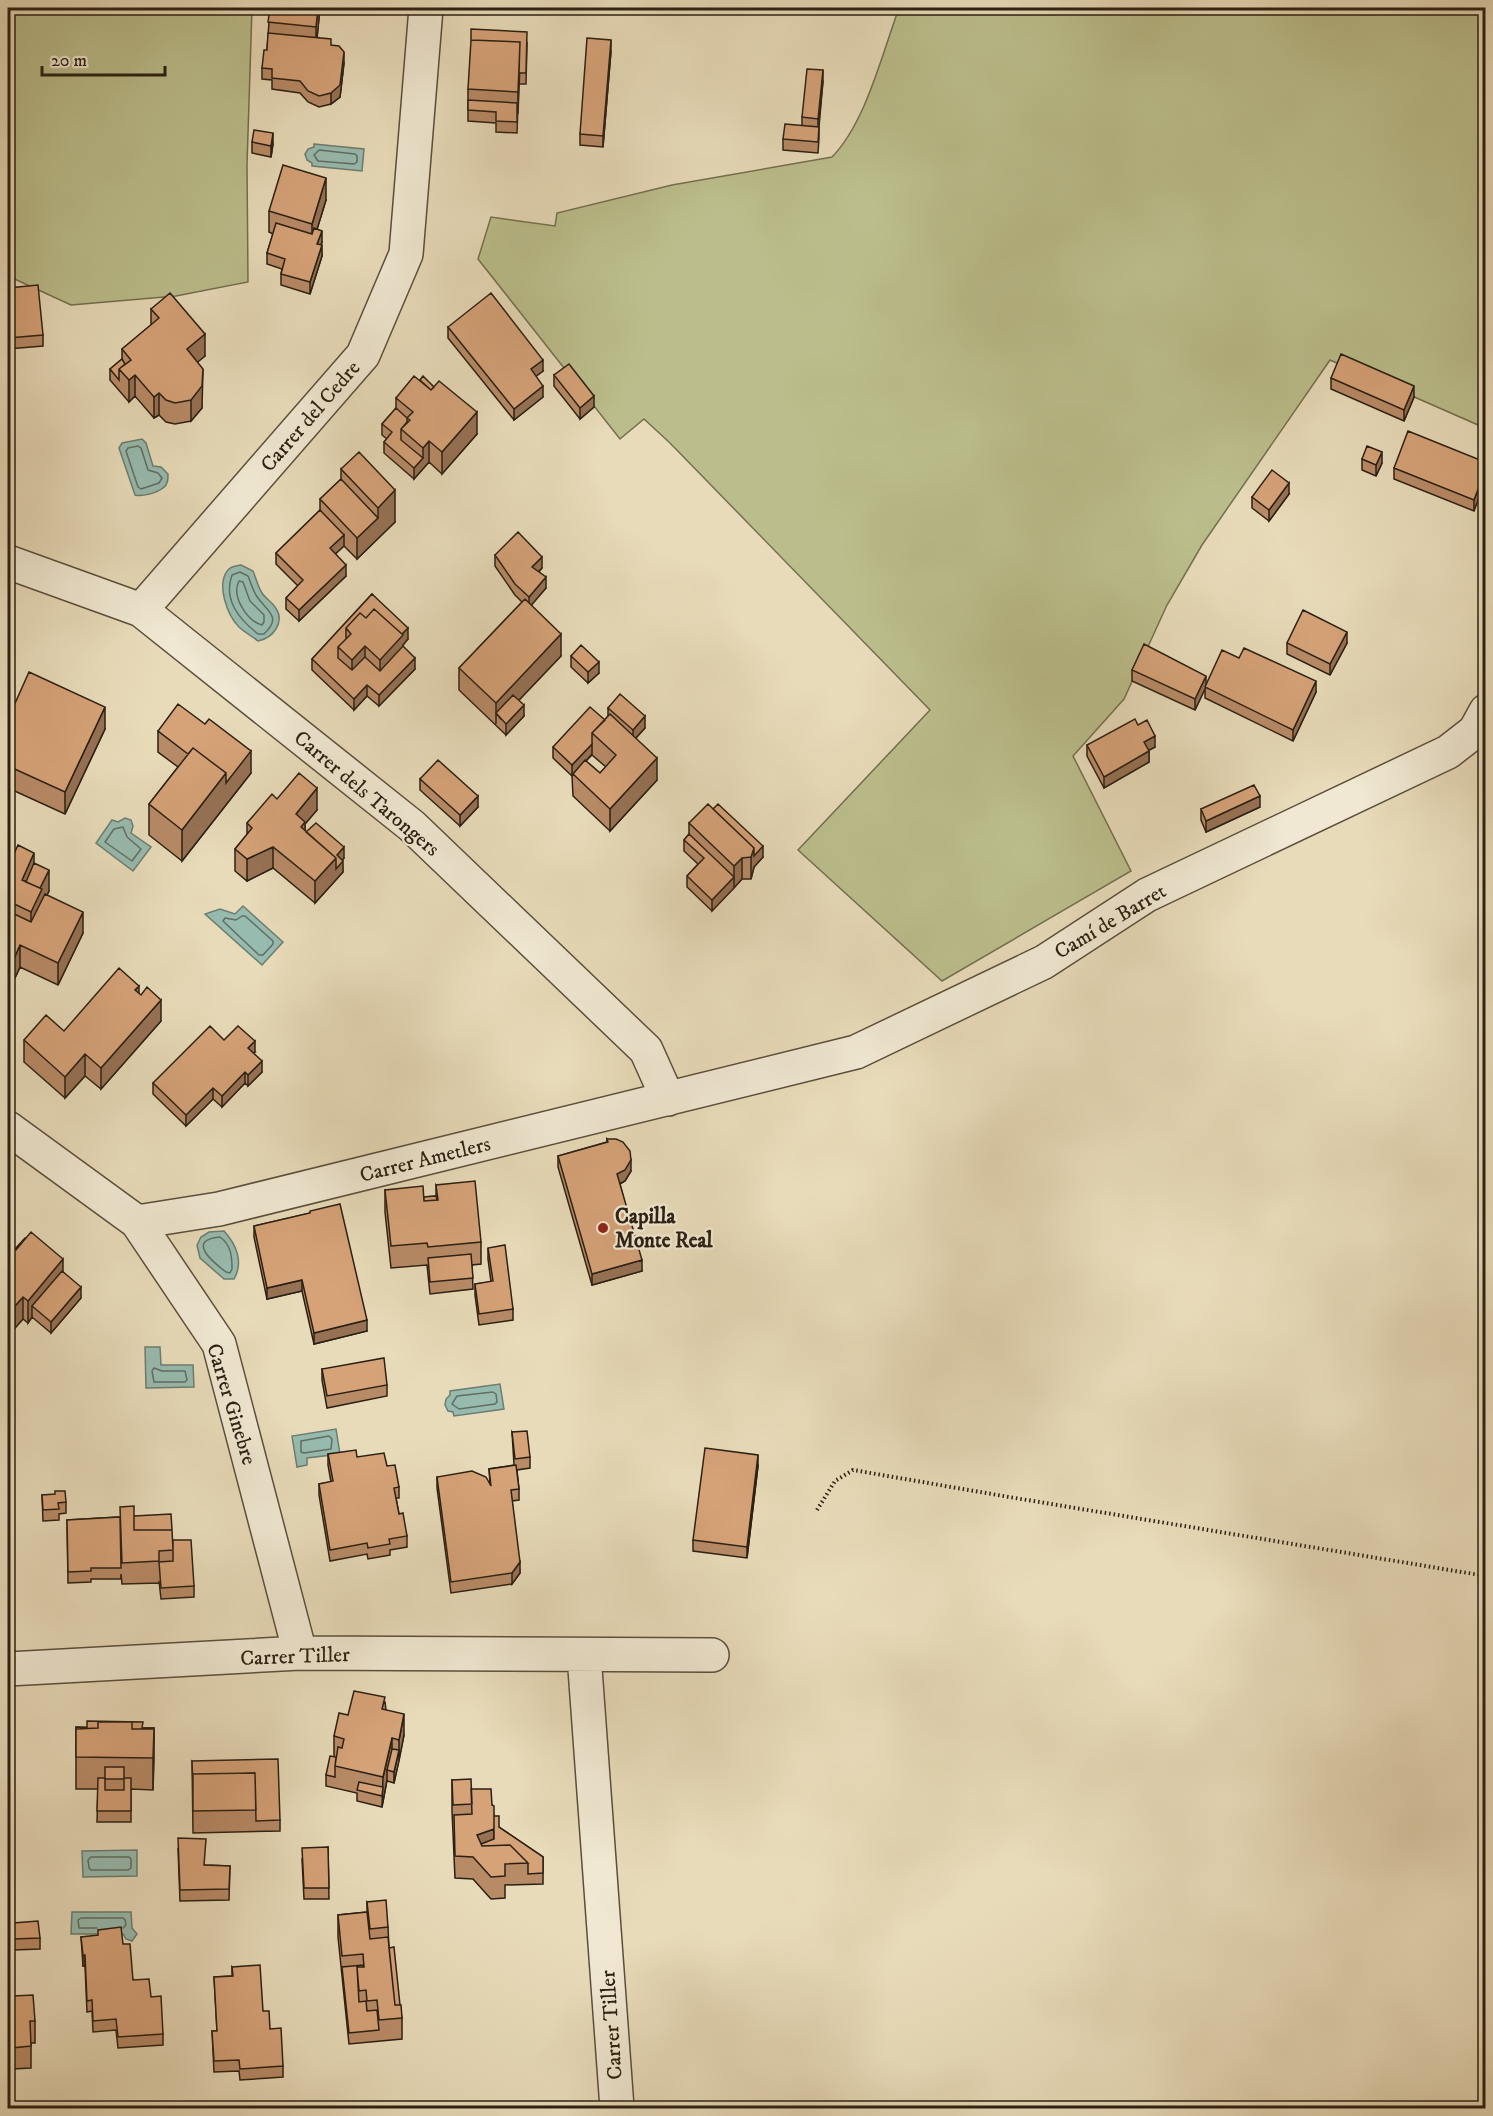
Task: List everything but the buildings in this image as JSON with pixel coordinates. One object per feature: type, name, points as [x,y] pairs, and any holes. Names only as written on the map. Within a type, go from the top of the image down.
[{"type":"street","name":"Carrer del Cedre","points":[[141,610],[363,355],[405,254],[426,8]]},
{"type":"street","name":"Carrer dels Tarongers","points":[[8,562],[141,610],[412,826],[646,1050],[668,1099]]},
{"type":"street","name":"Camí de Barret","points":[[711,1088],[856,1052],[1044,962],[1147,895],[1448,752],[1475,731],[1485,711]]},
{"type":"street","name":"Carrer Ametlers","points":[[137,1222],[219,1209],[711,1088]]},
{"type":"street","name":"Carrer Ginebre","points":[[8,1128],[137,1222],[219,1344],[300,1653]]},
{"type":"street","name":"Carrer Tiller","points":[[8,1669],[300,1653],[712,1655]]},
{"type":"street","name":"Carrer Tiller","points":[[584,1655],[617,2109]]},
{"type":"path","points":[[817,1510],[835,1481],[853,1470],[1485,1576]]},
{"type":"green space","points":[[8,8],[252,8],[247,165],[248,282],[176,296],[71,305],[8,276]]},
{"type":"green space","points":[[899,8],[1485,8],[1485,428],[1330,360],[1202,545],[1167,605],[1124,699],[1073,756],[1131,871],[942,981],[798,850],[930,710],[644,419],[620,439],[478,259],[491,217],[555,226],[557,213],[672,185],[832,157],[844,142],[864,107]]},
{"type":"water","points":[[314,144],[364,149],[362,171],[312,166],[305,154],[308,149],[314,147]]},
{"type":"water","points":[[142,439],[146,443],[153,466],[161,467],[168,474],[168,478],[166,485],[160,490],[135,495],[119,448],[122,443]]},
{"type":"water","points":[[241,565],[253,571],[262,593],[278,613],[276,629],[269,637],[258,641],[235,622],[227,607],[223,591],[223,583],[228,570]]},
{"type":"water","points":[[125,818],[131,820],[133,826],[131,833],[151,847],[133,871],[96,843],[112,820],[118,822]]},
{"type":"water","points":[[243,906],[283,942],[262,965],[205,914],[220,909],[235,914]]},
{"type":"water","points":[[224,1231],[237,1254],[238,1266],[234,1279],[224,1279],[200,1258],[197,1245],[201,1237],[209,1232]]},
{"type":"water","points":[[145,1347],[160,1347],[161,1365],[193,1365],[194,1387],[146,1388]]},
{"type":"water","points":[[500,1384],[504,1409],[454,1416],[445,1405],[450,1391]]},
{"type":"water","points":[[336,1429],[340,1454],[307,1458],[307,1465],[297,1467],[292,1436]]},
{"type":"water","points":[[137,1850],[137,1876],[83,1877],[82,1851]]},
{"type":"water","points":[[72,1912],[131,1912],[132,1928],[137,1934],[132,1941],[126,1939],[123,1934],[71,1934]]},
{"type":"place","name":"Capilla Monte Real","points":[[603,1228]]}]
